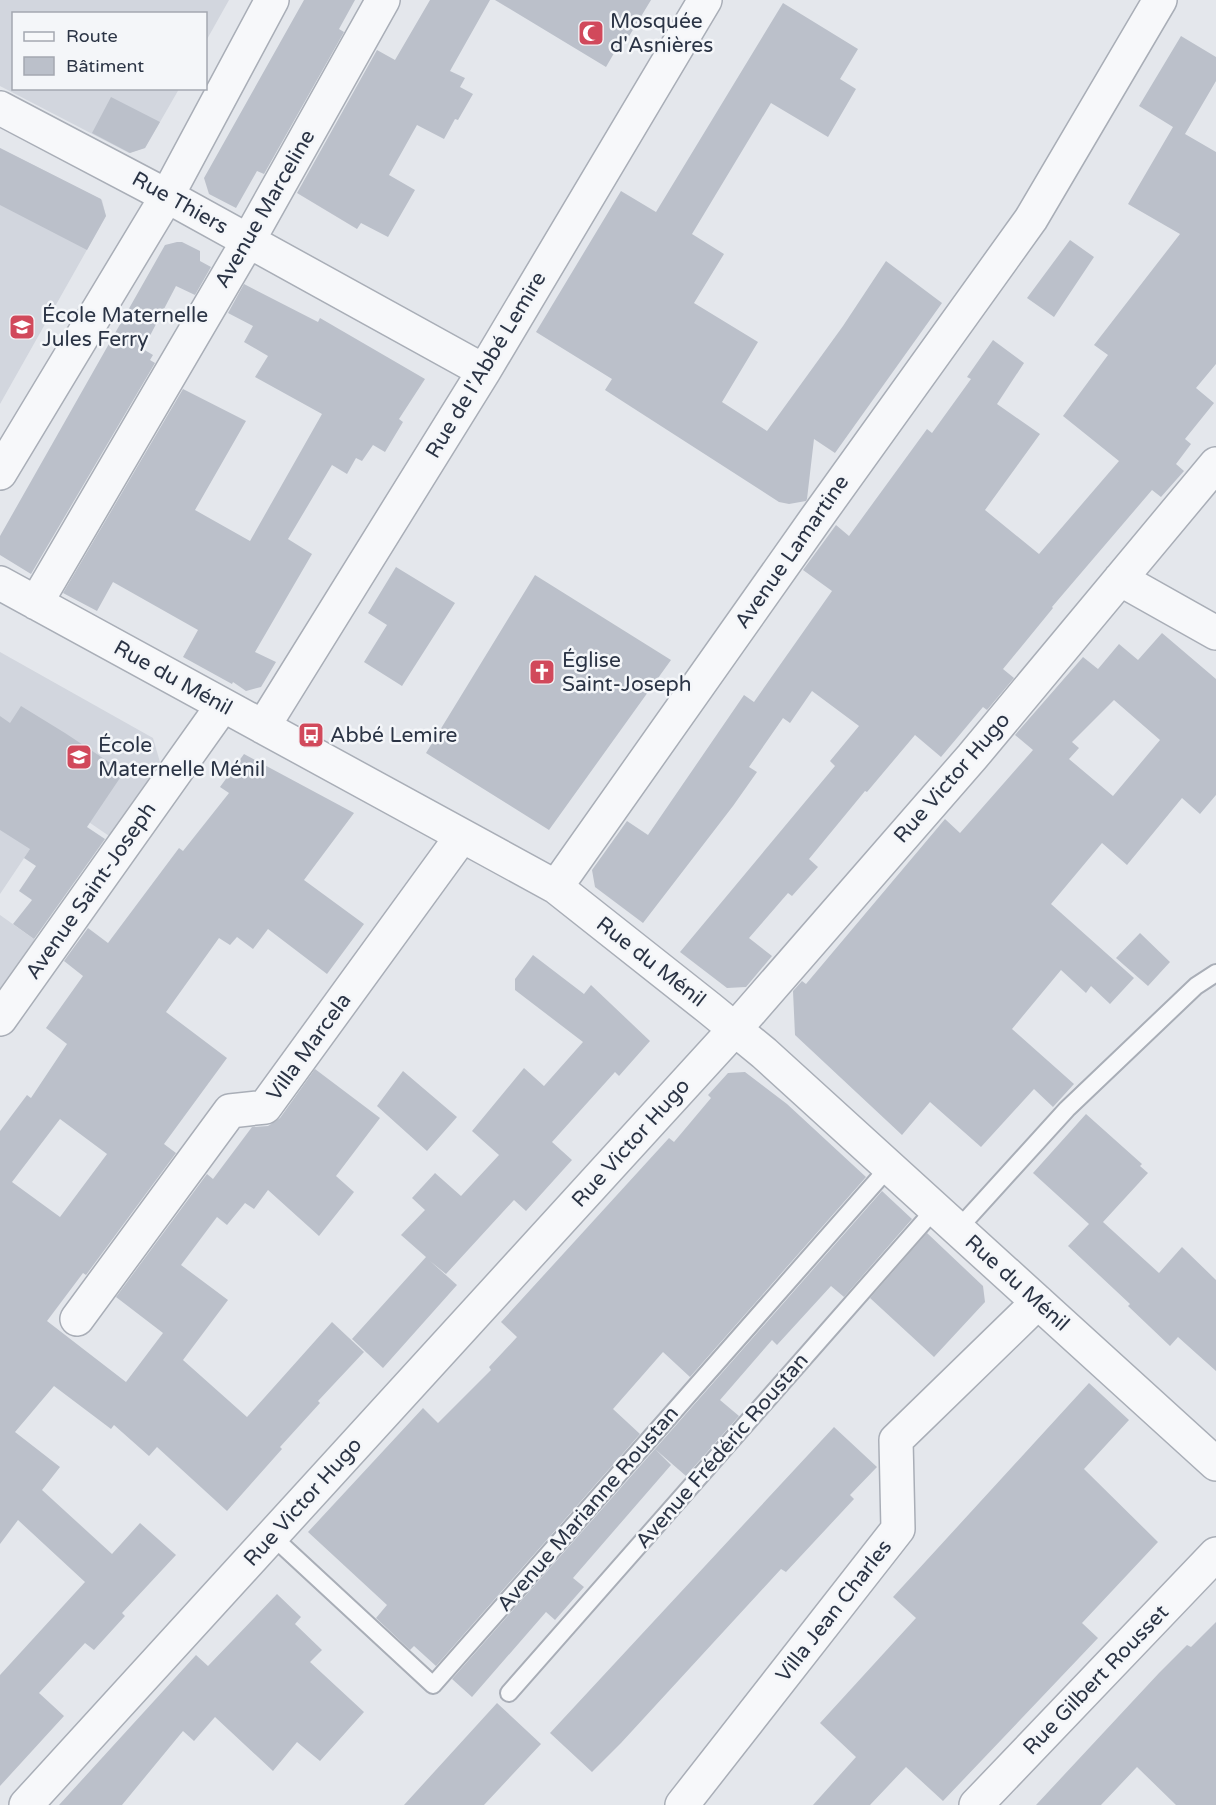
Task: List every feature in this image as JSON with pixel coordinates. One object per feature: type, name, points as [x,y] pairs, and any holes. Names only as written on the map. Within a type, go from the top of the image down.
[{"type":"street","points":[[0,473],[167,196],[272,0]]},
{"type":"street","name":"Avenue Marceline","points":[[36,603],[248,241],[382,0]]},
{"type":"street","name":"Rue de l'Abbé Lemire","points":[[263,727],[484,370],[705,0]]},
{"type":"street","name":"Avenue Lamartine","points":[[556,887],[1031,219],[1160,0]]},
{"type":"street","name":"Rue Thiers","points":[[0,108],[167,196],[484,370]]},
{"type":"street","name":"Rue Victor Hugo","points":[[26,1805],[735,1029],[972,758],[1216,464]]},
{"type":"street","points":[[1120,579],[1216,633]]},
{"type":"street","name":"Rue du Ménil","points":[[0,583],[556,887],[735,1029],[1216,1464]]},
{"type":"street","name":"Avenue Saint-Joseph","points":[[0,1019],[223,705]]},
{"type":"street","name":"Villa Marcela","points":[[77,1319],[230,1111],[265,1107],[462,836]]},
{"type":"street","name":"Villa Jean Charles","points":[[682,1805],[898,1529],[896,1440],[1038,1302]]},
{"type":"street","name":"Rue Gilbert Rousset","points":[[976,1805],[1216,1554]]},
{"type":"lane","name":"Avenue Frédéric Roustan","points":[[509,1693],[946,1219],[1196,987],[1216,974]]},
{"type":"lane","name":"Avenue Marianne Roustan","points":[[272,1536],[433,1685],[889,1167]]},
{"type":"shaded area","points":[[0,0],[229,0],[207,39],[207,12],[12,12],[12,90],[178,90],[145,148],[129,153],[0,86]]},
{"type":"shaded area","name":"École Maternelle Jules Ferry","points":[[0,148],[102,200],[106,216],[0,404]]},
{"type":"shaded area","name":"École Maternelle Ménil","points":[[0,652],[153,738],[164,776],[115,840],[61,803],[0,894]]},
{"type":"shaded area","points":[[0,915],[38,942],[0,997]]},
{"type":"building","points":[[304,0],[355,0],[339,29],[344,32],[264,174],[257,171],[236,208],[209,194],[204,178]]},
{"type":"building","points":[[430,0],[490,0],[450,71],[465,78],[460,87],[473,94],[458,120],[455,119],[444,139],[417,125],[389,175],[415,190],[388,237],[361,223],[357,229],[297,193],[377,50],[395,60]]},
{"type":"building","name":"Mosquée d'Asnières","points":[[495,0],[651,0],[628,38],[624,36],[606,67]]},
{"type":"building","points":[[783,3],[858,49],[840,79],[856,89],[828,137],[771,103],[692,234],[724,254],[694,303],[758,342],[722,402],[767,431],[843,326],[886,261],[942,303],[835,453],[814,439],[807,499],[789,504],[779,502],[605,390],[612,379],[536,332],[621,191],[656,212]]},
{"type":"building","points":[[1181,36],[1216,57],[1216,81],[1185,134],[1216,152],[1216,364],[1196,388],[1214,403],[1185,439],[1191,444],[1176,464],[1184,471],[1161,497],[1152,490],[1052,607],[1003,669],[1014,678],[987,710],[983,707],[941,757],[915,735],[867,792],[865,791],[809,859],[818,867],[792,896],[788,893],[749,938],[772,956],[746,987],[727,988],[680,952],[835,766],[830,761],[859,726],[812,691],[790,723],[783,718],[749,767],[757,772],[643,923],[595,887],[592,870],[627,821],[648,835],[744,695],[754,702],[832,591],[803,570],[836,525],[849,536],[927,429],[932,433],[971,379],[967,377],[993,340],[1024,363],[997,404],[1040,434],[985,510],[1039,554],[1119,461],[1063,416],[1108,355],[1094,345],[1180,234],[1128,204],[1173,127],[1139,106]]},
{"type":"building","points":[[111,97],[160,122],[145,148],[130,153],[92,133]]},
{"type":"building","points":[[0,148],[101,199],[106,216],[87,250],[0,205]]},
{"type":"building","points":[[1070,240],[1094,257],[1054,317],[1027,298]]},
{"type":"building","points":[[182,242],[200,251],[200,261],[211,267],[195,295],[176,286],[143,349],[153,355],[150,360],[155,363],[31,574],[0,555],[0,536],[165,245]]},
{"type":"building","points":[[244,284],[318,322],[320,318],[425,379],[399,419],[403,422],[385,452],[373,445],[362,461],[356,458],[347,474],[332,465],[288,539],[312,554],[255,652],[276,662],[261,687],[246,691],[183,657],[198,630],[113,582],[97,611],[63,593],[183,389],[246,421],[195,510],[250,541],[322,414],[255,377],[268,356],[244,342],[253,326],[228,313]]},
{"type":"building","points":[[396,567],[455,603],[402,686],[364,662],[387,625],[368,613]]},
{"type":"building","name":"Église Saint-Joseph","points":[[535,575],[671,660],[549,830],[426,753]]},
{"type":"building","points":[[1162,633],[1216,679],[1216,795],[1200,814],[1182,798],[1127,865],[1102,843],[1051,904],[1134,978],[1110,1004],[1091,986],[1086,993],[1061,970],[1012,1029],[1074,1084],[1053,1107],[1034,1089],[981,1147],[930,1102],[902,1135],[795,1035],[793,991],[802,981],[806,984],[945,819],[960,833],[1033,750],[1015,735],[1083,657],[1098,669],[1119,644],[1138,660]],"holes":[[[1114,700],[1160,740],[1113,796],[1069,759],[1079,748],[1072,742]]]},
{"type":"building","points":[[21,706],[124,772],[87,827],[105,839],[34,939],[13,924],[32,900],[19,891],[36,866],[24,858],[30,849],[0,830],[0,716],[10,723]]},
{"type":"building","points":[[244,754],[354,813],[304,880],[364,924],[327,974],[268,929],[253,949],[237,937],[230,945],[219,938],[166,1012],[227,1058],[164,1144],[176,1153],[86,1275],[83,1273],[47,1321],[126,1382],[163,1333],[116,1297],[207,1174],[213,1179],[252,1127],[268,1126],[280,1118],[315,1069],[380,1118],[336,1176],[354,1192],[319,1236],[268,1190],[254,1209],[245,1203],[227,1225],[217,1217],[181,1265],[228,1300],[183,1360],[247,1417],[332,1322],[364,1352],[318,1401],[320,1403],[280,1447],[282,1449],[227,1511],[157,1447],[149,1456],[114,1425],[111,1429],[54,1386],[15,1432],[60,1467],[42,1490],[112,1554],[140,1523],[176,1555],[122,1613],[125,1616],[94,1650],[85,1643],[39,1693],[64,1716],[0,1786],[0,1675],[85,1582],[18,1520],[0,1544],[0,1131],[27,1095],[31,1098],[67,1044],[46,1028],[83,976],[64,961],[88,928],[108,943],[179,848],[183,851],[229,793],[220,787]],"holes":[[[60,1119],[107,1154],[60,1217],[12,1182]]]},
{"type":"building","points":[[1140,933],[1170,962],[1148,986],[1116,958]]},
{"type":"building","points":[[533,955],[584,994],[591,985],[650,1041],[619,1076],[615,1072],[552,1142],[572,1160],[526,1211],[514,1200],[446,1274],[430,1261],[457,1285],[383,1368],[352,1339],[426,1257],[401,1235],[425,1210],[412,1198],[435,1173],[461,1196],[499,1155],[472,1131],[524,1068],[544,1086],[583,1042],[515,990],[515,979]]},
{"type":"building","points":[[403,1071],[457,1117],[427,1151],[377,1106]]},
{"type":"building","points":[[745,1072],[787,1104],[866,1177],[690,1377],[663,1352],[613,1409],[640,1434],[436,1666],[414,1646],[410,1650],[376,1618],[387,1605],[308,1532],[423,1408],[438,1423],[491,1370],[489,1367],[517,1337],[501,1322],[669,1138],[674,1142],[711,1098],[708,1095],[728,1073]]},
{"type":"building","points":[[1086,1114],[1142,1164],[1140,1166],[1148,1173],[1103,1222],[1159,1273],[1182,1247],[1216,1280],[1216,1371],[1178,1337],[1170,1346],[1128,1306],[1130,1304],[1068,1246],[1089,1224],[1033,1173]]},
{"type":"building","points":[[882,1191],[912,1219],[844,1297],[831,1286],[777,1345],[772,1340],[720,1400],[739,1416],[686,1476],[655,1449]]},
{"type":"building","points":[[927,1233],[983,1286],[985,1302],[934,1357],[870,1298]]},
{"type":"building","points":[[1089,1383],[1129,1420],[1084,1469],[1158,1542],[1082,1623],[1098,1638],[943,1801],[906,1767],[870,1805],[813,1805],[856,1757],[820,1723],[916,1618],[893,1597]]},
{"type":"building","points":[[834,1427],[877,1467],[850,1495],[854,1499],[786,1572],[781,1569],[592,1772],[550,1733]]},
{"type":"building","points":[[655,1449],[671,1465],[573,1578],[584,1587],[555,1620],[546,1612],[472,1697],[452,1679]]},
{"type":"building","points":[[277,1594],[301,1617],[295,1624],[322,1650],[310,1662],[364,1712],[320,1761],[297,1742],[273,1771],[215,1717],[194,1741],[183,1731],[122,1805],[59,1805],[196,1655],[208,1666]]},
{"type":"building","points":[[1216,1622],[1216,1805],[1176,1805],[1137,1767],[1101,1805],[1036,1805],[1159,1673],[1187,1645],[1191,1647]]},
{"type":"building","points":[[497,1703],[541,1744],[484,1805],[404,1805]]},
{"type":"place","name":"Mosquée d'Asnières","points":[[591,33]]},
{"type":"place","name":"École Maternelle Jules Ferry","points":[[22,327]]},
{"type":"place","name":"Église Saint-Joseph","points":[[542,672]]},
{"type":"place","name":"Abbé Lemire","points":[[311,735]]},
{"type":"place","name":"École Maternelle Ménil","points":[[79,757]]}]
